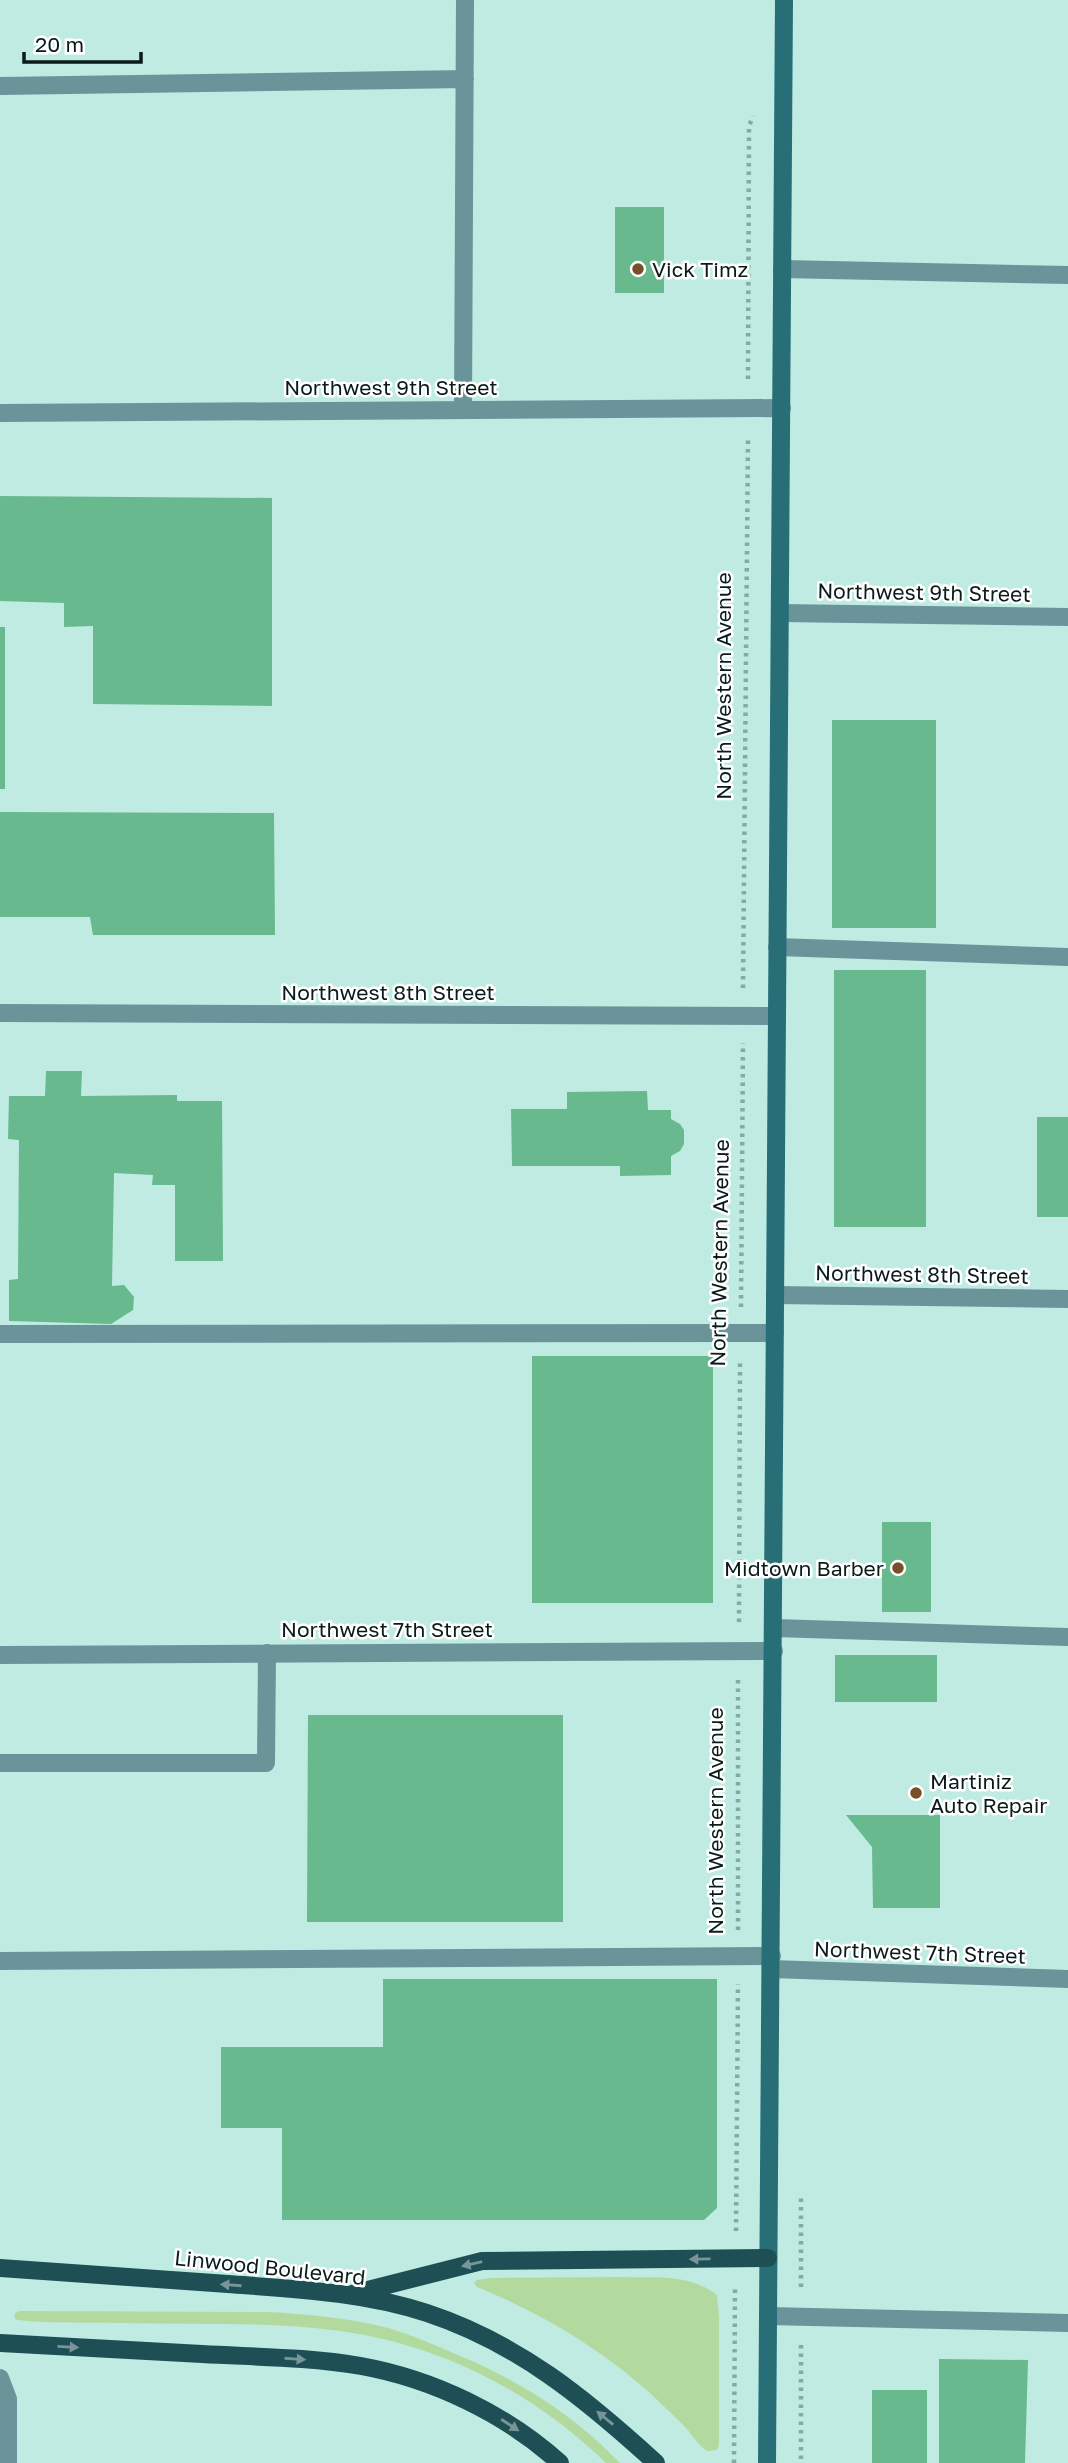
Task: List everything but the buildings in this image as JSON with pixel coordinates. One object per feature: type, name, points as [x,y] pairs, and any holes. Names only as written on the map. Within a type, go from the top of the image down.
[{"type":"main road","points":[[767,2463],[784,0]]},
{"type":"main road","points":[[348,2295],[482,2261],[768,2258]]},
{"type":"main road","name":"Linwood Boulevard","points":[[0,2268],[348,2295],[426,2313],[493,2341],[552,2375],[656,2463]]},
{"type":"main road","points":[[0,2343],[299,2359],[362,2366],[411,2379],[462,2398],[540,2444],[560,2463]]},
{"type":"street","points":[[463,410],[465,0]]},
{"type":"street","points":[[0,86],[464,79]]},
{"type":"street","points":[[782,270],[1068,275]]},
{"type":"street","name":"Northwest 9th Street","points":[[0,413],[782,408]]},
{"type":"street","name":"Northwest 9th Street","points":[[780,613],[1068,617]]},
{"type":"street","points":[[777,947],[1068,957]]},
{"type":"street","name":"Northwest 8th Street","points":[[0,1013],[776,1016]]},
{"type":"street","name":"Northwest 8th Street","points":[[775,1295],[1068,1299]]},
{"type":"street","points":[[0,1335],[775,1333]]},
{"type":"street","points":[[774,1628],[1068,1637]]},
{"type":"street","name":"Northwest 7th Street","points":[[0,1655],[774,1651]]},
{"type":"street","points":[[0,1763],[266,1763],[267,1653]]},
{"type":"street","name":"Northwest 7th Street","points":[[0,1961],[738,1956],[771,1962],[1068,1979]]},
{"type":"street","points":[[768,2316],[1068,2323]]},
{"type":"street","points":[[0,2378],[8,2399],[8,2463]]},
{"type":"path","name":"North Western Avenue","points":[[734,2463],[748,126],[754,114]]},
{"type":"green space","points":[[661,2277],[695,2283],[717,2295],[717,2450],[704,2449],[682,2424],[632,2377],[590,2347],[547,2320],[477,2287],[474,2283],[491,2278]]},
{"type":"green space","points":[[267,2312],[328,2317],[388,2328],[458,2355],[545,2400],[584,2429],[620,2463],[606,2463],[548,2414],[484,2376],[449,2360],[378,2338],[286,2326],[17,2320],[15,2313]]},
{"type":"place","name":"Vick Timz","points":[[638,269]]},
{"type":"place","name":"Midtown Barber","points":[[898,1568]]},
{"type":"place","name":"Martiniz Auto Repair","points":[[916,1793]]}]
